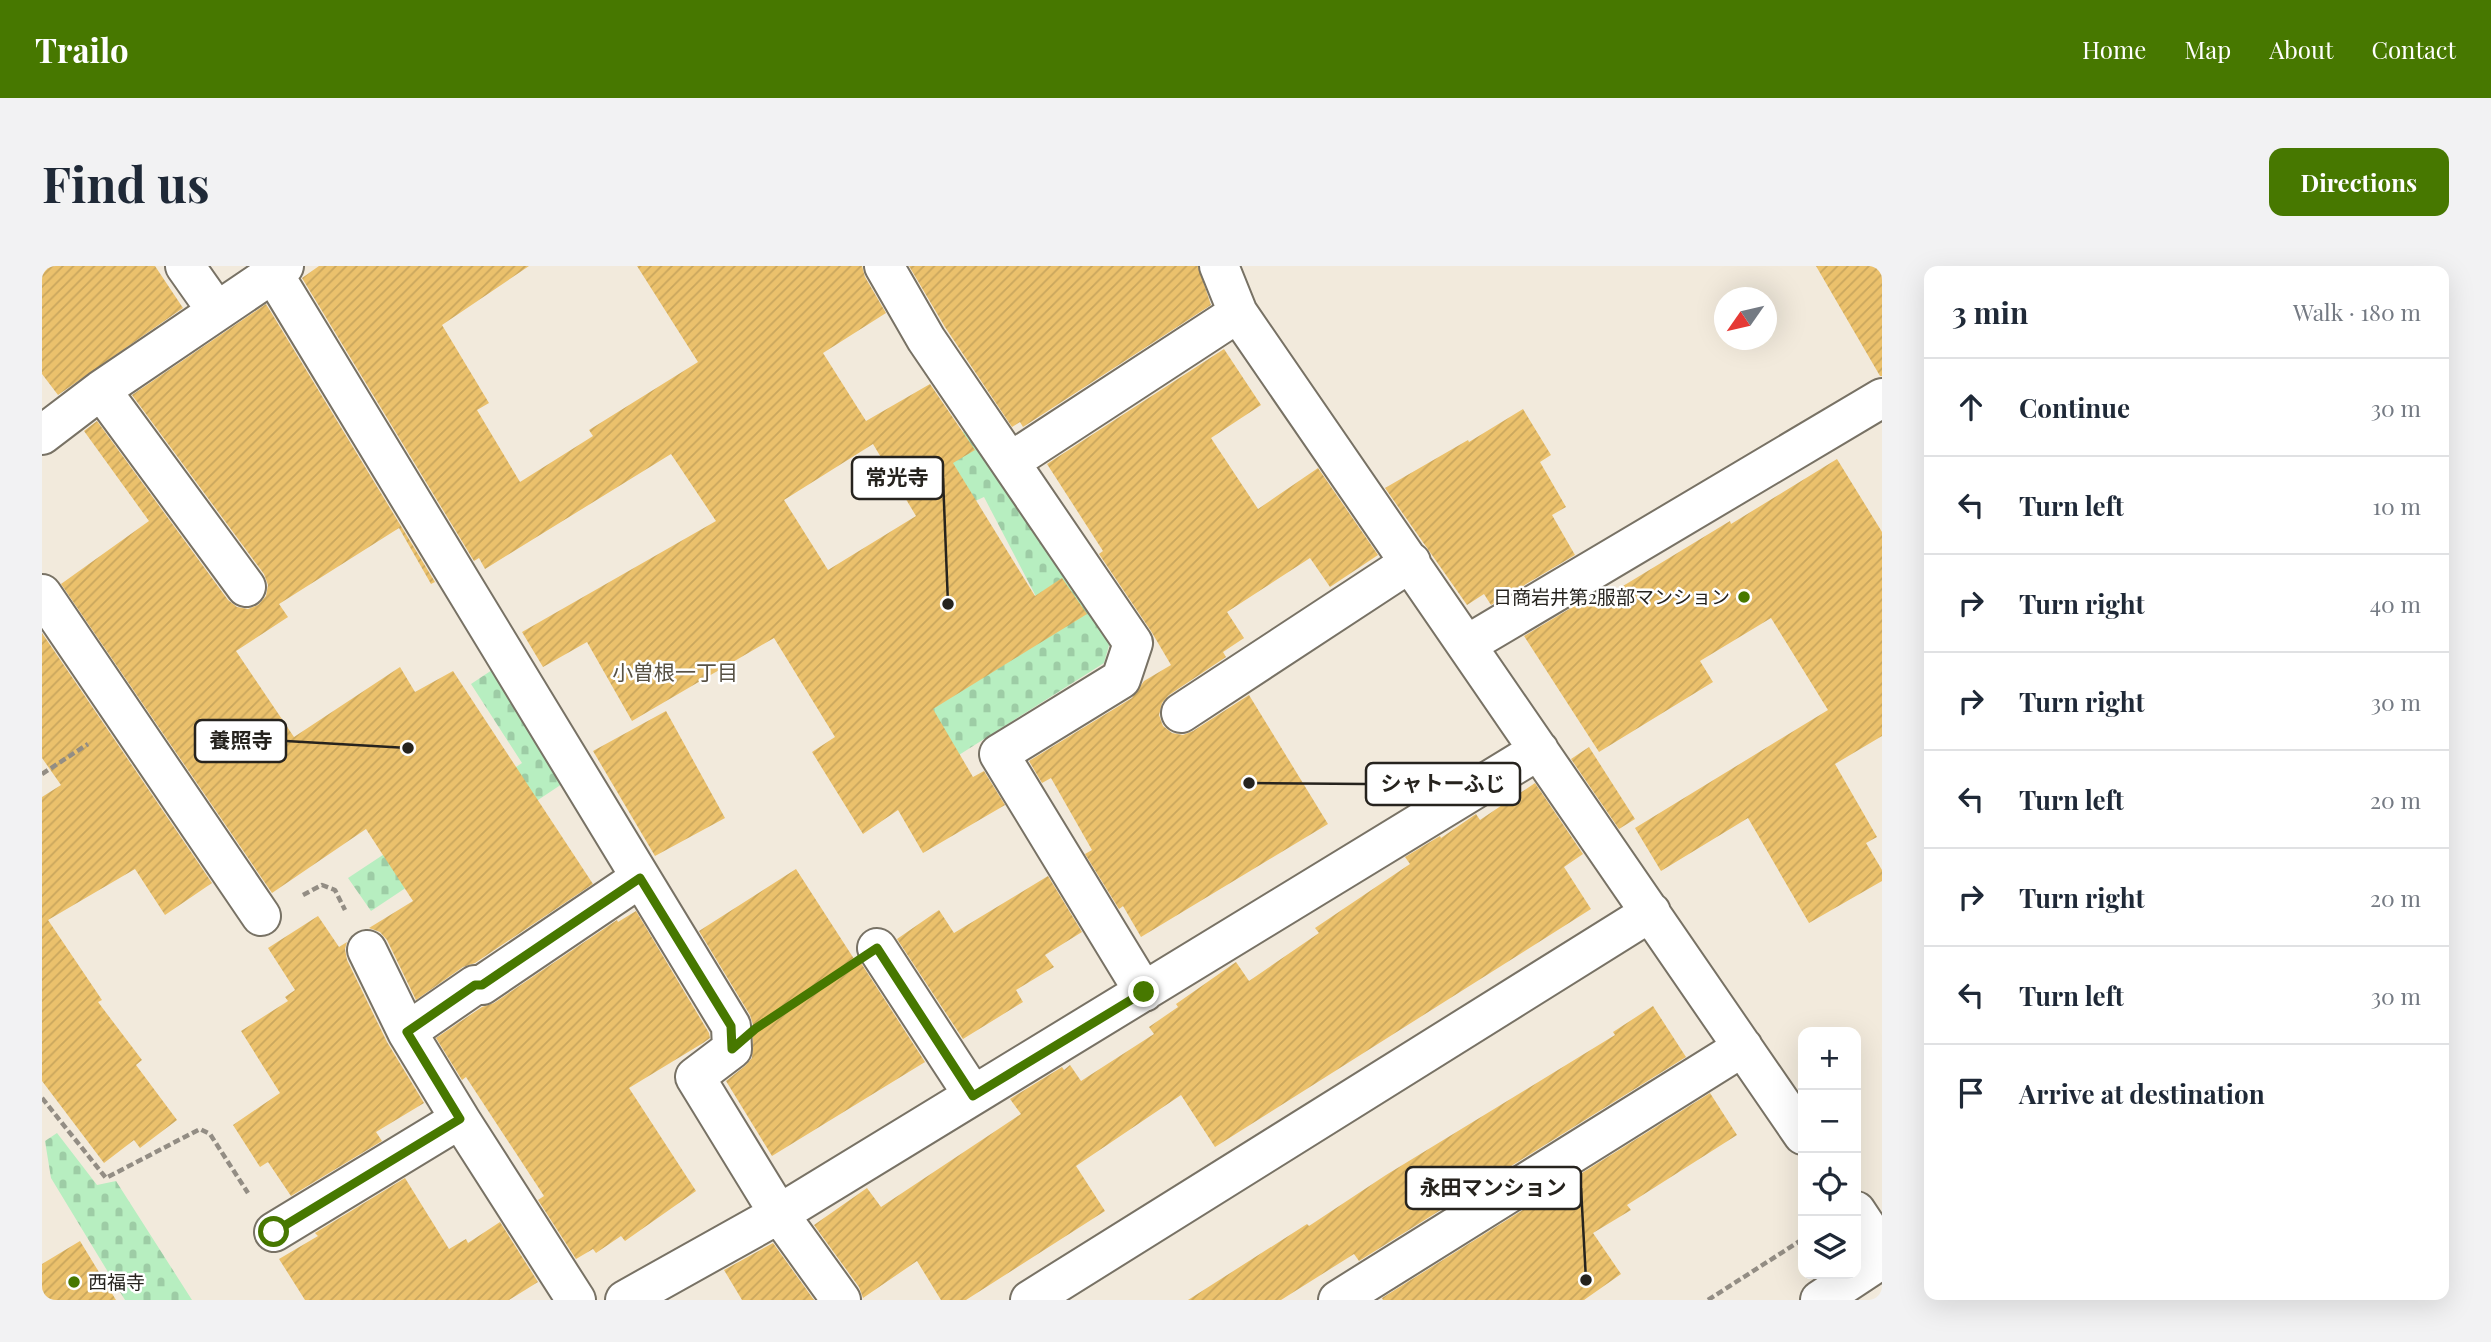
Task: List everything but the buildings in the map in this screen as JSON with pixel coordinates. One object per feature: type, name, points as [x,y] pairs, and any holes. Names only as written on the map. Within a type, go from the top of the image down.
[{"type":"street","points":[[185,266],[216,310]]},
{"type":"street","points":[[884,266],[926,339],[1133,643],[1121,679],[999,754],[1144,992]]},
{"type":"street","points":[[1219,266],[1238,313],[1798,1128]]},
{"type":"street","points":[[42,435],[101,390],[279,269],[640,878],[731,1026],[732,1049],[695,1077],[779,1214],[841,1300]]},
{"type":"street","points":[[1010,462],[1238,313]]},
{"type":"street","points":[[101,390],[246,587]]},
{"type":"street","points":[[1468,644],[1882,398]]},
{"type":"street","points":[[1181,713],[1411,562]]},
{"type":"street","points":[[42,594],[261,916]]},
{"type":"street","points":[[625,1300],[779,1214],[1539,750]]},
{"type":"street","points":[[407,1032],[475,985],[482,985],[640,878]]},
{"type":"street","points":[[1030,1300],[1651,912]]},
{"type":"street","points":[[877,948],[973,1096]]},
{"type":"street","points":[[366,950],[407,1032],[576,1300]]},
{"type":"street","points":[[1338,1300],[1743,1047]]},
{"type":"street","points":[[274,1232],[460,1119]]},
{"type":"street","points":[[1859,1216],[1882,1250]]},
{"type":"street","points":[[1820,1300],[1882,1259]]},
{"type":"path","points":[[261,916],[322,885],[335,890],[366,950]]},
{"type":"path","points":[[732,1049],[755,1029],[877,948]]},
{"type":"path","points":[[42,1098],[106,1178],[200,1129],[210,1134],[274,1232]]},
{"type":"path","points":[[1708,1300],[1798,1242]]},
{"type":"green space","points":[[970,428],[1112,635],[1104,663],[888,800],[853,746],[1052,627],[984,497],[949,513],[901,466]]},
{"type":"green space","points":[[492,670],[565,782],[371,911],[348,878],[522,763],[471,684]]},
{"type":"green space","points":[[57,1133],[97,1185],[116,1181],[192,1300],[125,1300],[51,1178],[45,1141]]},
{"type":"place","name":"日商岩井第2服部マンション","points":[[1744,597]]},
{"type":"place","name":"常光寺","points":[[948,604]]},
{"type":"place","name":"養照寺","points":[[408,748]]},
{"type":"place","name":"シャトーふじ","points":[[1249,783]]},
{"type":"place","name":"永田マンション","points":[[1586,1280]]},
{"type":"place","name":"西福寺","points":[[74,1282]]},
{"type":"district","name":"小曽根一丁目","points":[[675,673]]},
{"type":"route","points":[[274,1232],[460,1119],[407,1032],[475,985],[482,985],[640,878],[731,1026],[732,1049],[755,1029],[877,948],[973,1096],[1144,992]]}]
